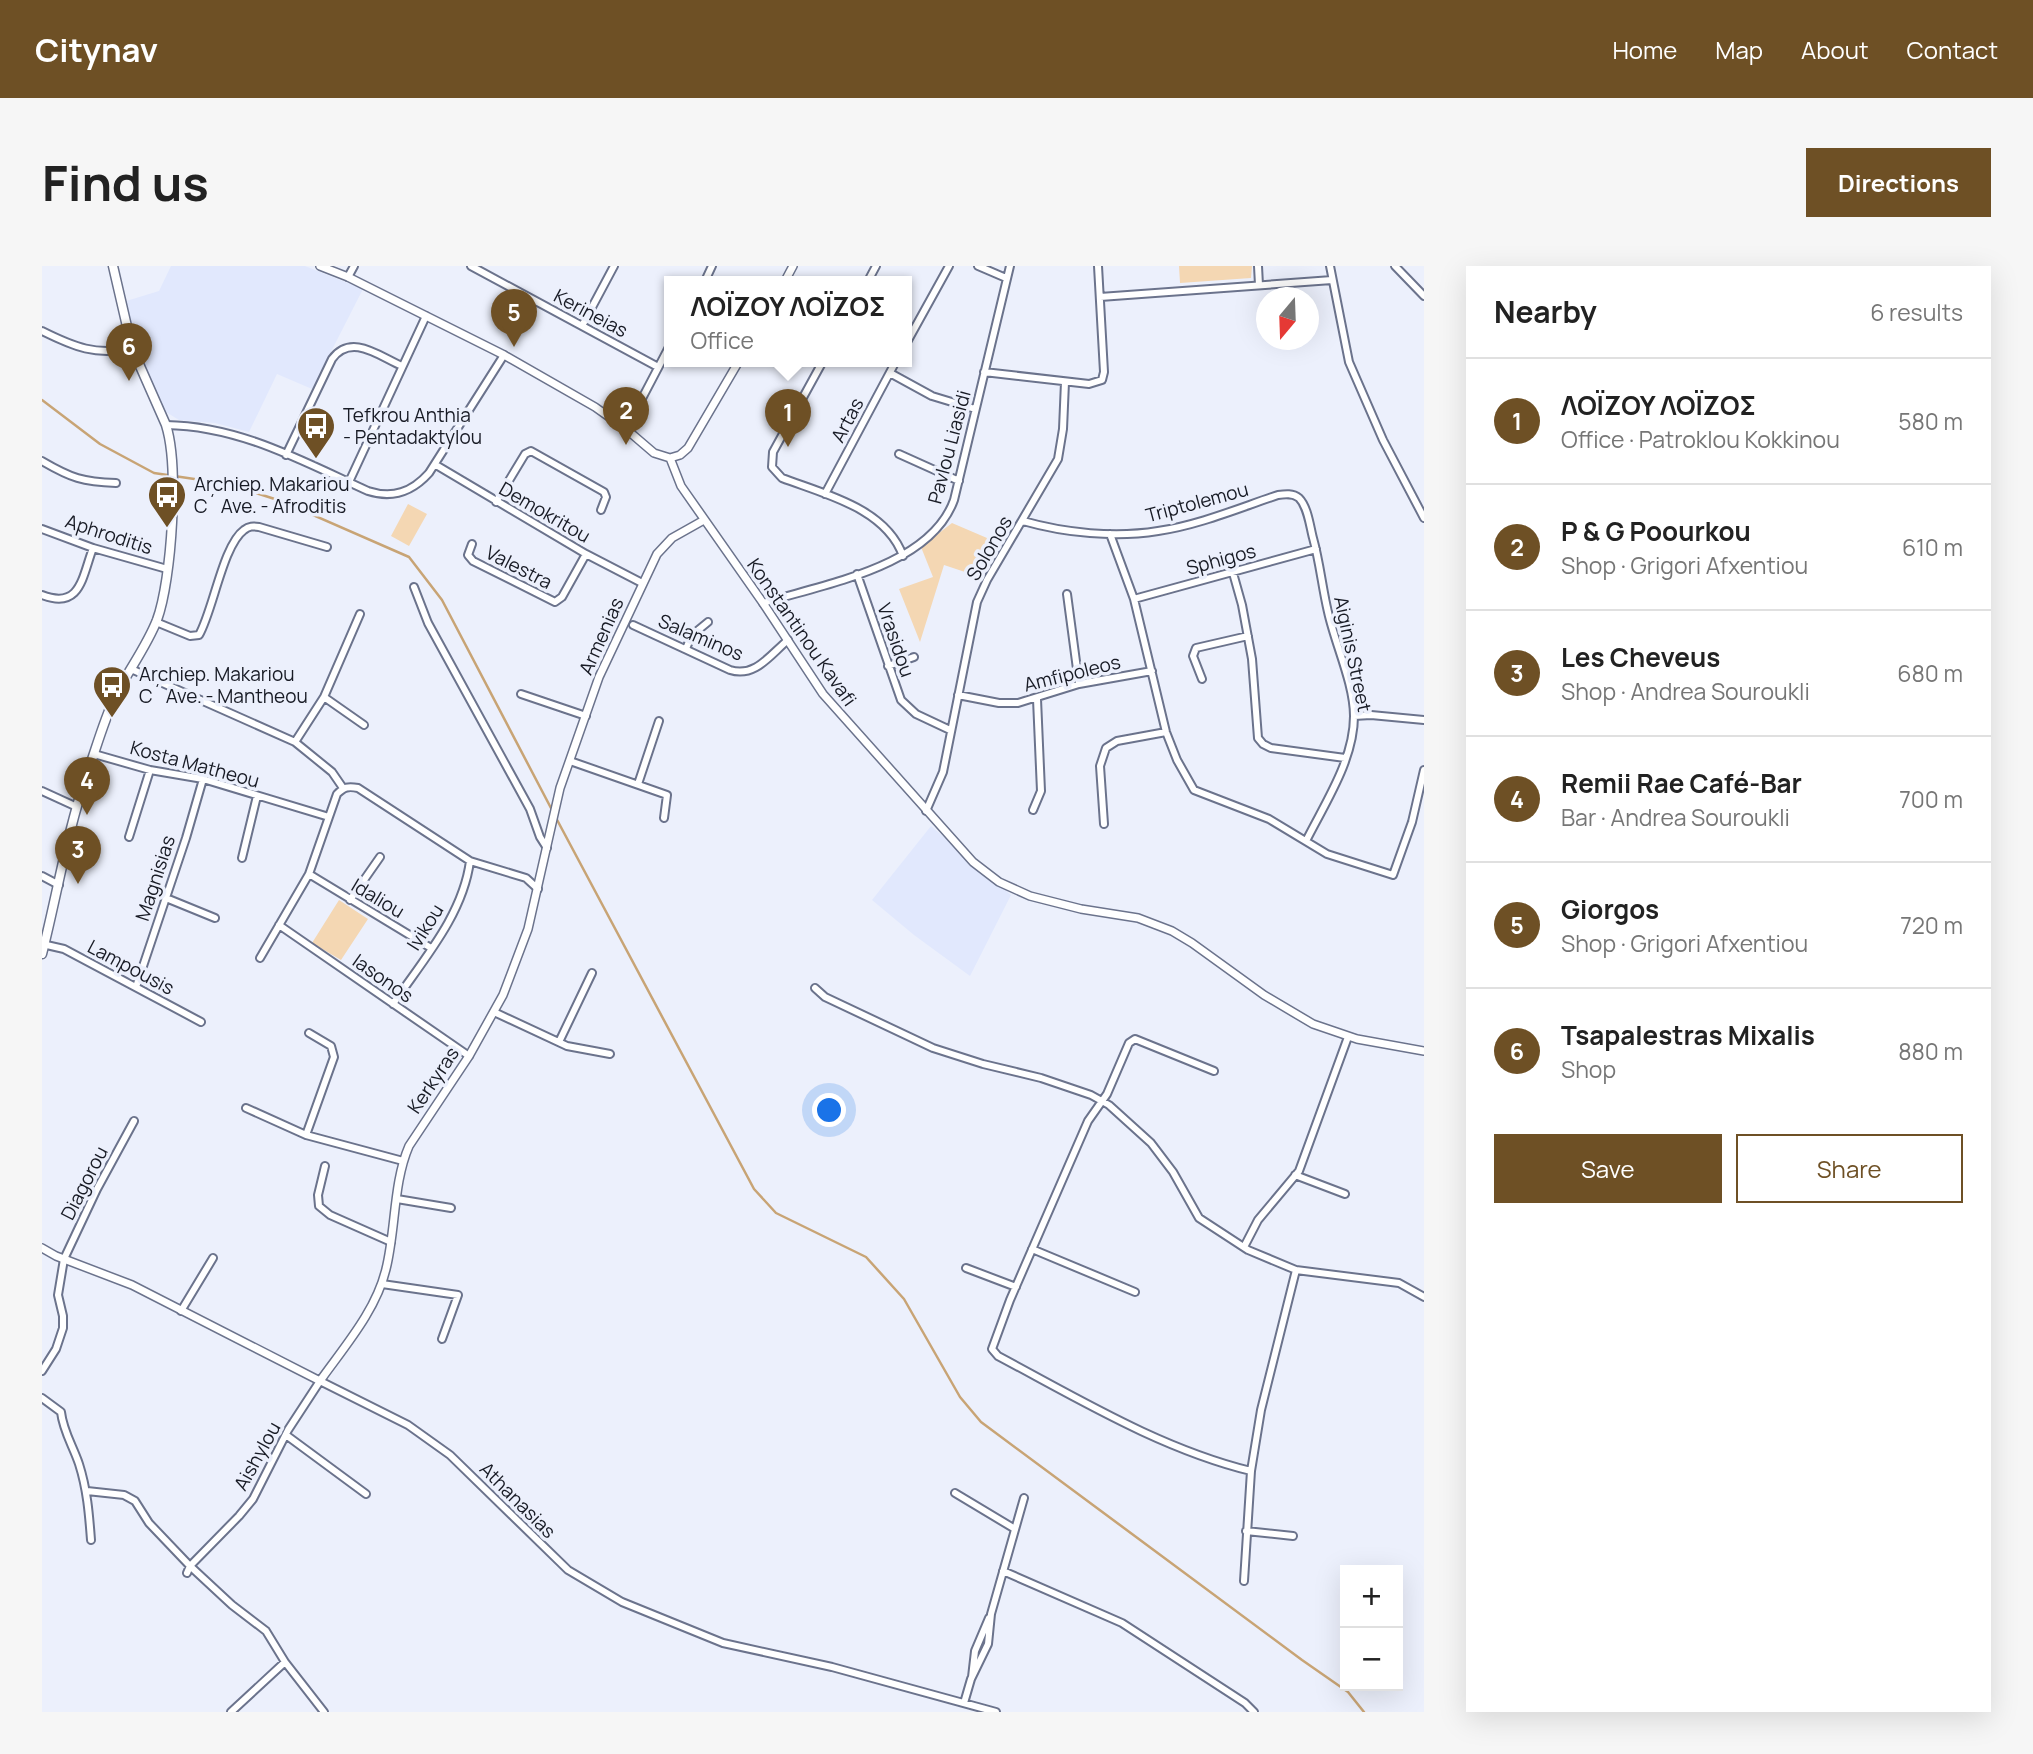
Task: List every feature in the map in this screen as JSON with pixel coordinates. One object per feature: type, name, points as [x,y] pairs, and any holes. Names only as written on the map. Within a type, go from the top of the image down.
[{"type":"main road","points":[[42,954],[76,807],[114,698],[156,622],[163,600],[167,569],[172,455],[166,425],[132,348],[113,266]]},
{"type":"street","points":[[320,266],[348,277],[504,355],[584,400],[626,429],[654,453],[670,458],[680,455],[688,448],[735,367]]},
{"type":"street","points":[[348,277],[354,266]]},
{"type":"street","name":"Kerineias","points":[[471,266],[486,269],[658,367]]},
{"type":"street","points":[[582,326],[614,266]]},
{"type":"street","points":[[912,333],[949,266]]},
{"type":"street","points":[[978,266],[1006,278]]},
{"type":"street","name":"Pavlou Liasidi","points":[[764,603],[857,574],[903,556],[920,545],[942,524],[953,504],[1010,266]]},
{"type":"street","points":[[985,372],[1094,384],[1102,380],[1104,376],[1098,266]]},
{"type":"street","points":[[1258,266],[1259,285]]},
{"type":"street","points":[[1330,266],[1349,362],[1383,440],[1424,518]]},
{"type":"street","points":[[1395,266],[1424,296]]},
{"type":"street","points":[[1100,297],[1332,279]]},
{"type":"street","points":[[349,482],[426,316]]},
{"type":"street","points":[[42,331],[84,350],[113,353],[132,348]]},
{"type":"street","points":[[286,455],[332,359],[340,349],[350,346],[360,348],[402,366]]},
{"type":"street","points":[[166,425],[226,431],[374,493],[395,495],[415,487],[436,465],[504,355]]},
{"type":"street","points":[[626,429],[664,356]]},
{"type":"street","points":[[820,367],[773,452],[772,467],[782,478],[863,511],[894,538],[903,556]]},
{"type":"street","name":"Artas","points":[[825,494],[893,367]]},
{"type":"street","points":[[890,373],[932,396],[975,409]]},
{"type":"street","name":"Solonos","points":[[926,811],[943,772],[977,602],[987,580],[1058,459],[1063,429],[1065,382]]},
{"type":"street","points":[[496,502],[525,454],[531,451],[604,492],[606,497],[601,510]]},
{"type":"street","points":[[899,454],[959,481]]},
{"type":"street","name":"Konstantinou Kavafi","points":[[670,458],[681,486],[764,603],[823,694],[973,862],[999,882],[1055,904],[1138,918],[1157,924],[1192,943],[1293,1014],[1313,1024],[1348,1037],[1424,1051]]},
{"type":"street","points":[[42,461],[62,474],[84,482],[116,483]]},
{"type":"street","name":"Demokritou","points":[[436,465],[586,554],[642,583]]},
{"type":"street","name":"Triptolemou","points":[[1023,521],[1110,534],[1160,531],[1278,495],[1295,495]]},
{"type":"street","name":"Aiginis Street","points":[[1295,495],[1304,508],[1316,548],[1328,613],[1354,716],[1345,758],[1306,841]]},
{"type":"street","name":"Armenias","points":[[560,788],[599,677],[642,583],[664,545],[704,520]]},
{"type":"street","points":[[156,622],[190,636],[198,635],[233,547],[242,531],[248,527],[259,527],[327,547]]},
{"type":"street","name":"Aphroditis","points":[[42,529],[93,548],[167,569]]},
{"type":"street","points":[[1110,534],[1134,599],[1167,732],[1177,760],[1194,790],[1269,819],[1327,853],[1393,875],[1412,822],[1424,770]]},
{"type":"street","name":"Valestra","points":[[472,544],[468,555],[470,559],[555,602],[562,597],[586,554]]},
{"type":"street","points":[[42,595],[59,601],[71,597],[77,590],[93,548]]},
{"type":"street","name":"Sphigos","points":[[1134,599],[1316,548]]},
{"type":"street","points":[[1233,573],[1248,636],[1254,678],[1256,730],[1260,741],[1271,748],[1345,758]]},
{"type":"street","name":"Vrasidou","points":[[857,574],[897,694],[905,706],[916,714],[950,730]]},
{"type":"street","points":[[414,587],[428,623],[530,809],[540,837],[548,844]]},
{"type":"street","points":[[1068,594],[1079,684]]},
{"type":"street","points":[[295,742],[324,698],[360,614]]},
{"type":"street","points":[[686,649],[691,636],[708,622]]},
{"type":"street","name":"Salaminos","points":[[633,625],[730,670],[744,673],[754,669],[788,640]]},
{"type":"street","points":[[1202,680],[1193,656],[1196,649],[1248,636]]},
{"type":"street","points":[[888,666],[914,657]]},
{"type":"street","points":[[131,668],[295,742],[332,772],[343,788]]},
{"type":"street","name":"Amfipoleos","points":[[958,695],[1009,704],[1037,699],[1079,684],[1152,671]]},
{"type":"street","points":[[521,694],[586,716]]},
{"type":"street","points":[[324,698],[364,725]]},
{"type":"street","points":[[1033,810],[1041,791],[1037,699]]},
{"type":"street","points":[[1354,716],[1424,720]]},
{"type":"street","points":[[638,785],[659,721]]},
{"type":"street","points":[[1104,824],[1100,766],[1105,748],[1117,741],[1167,732]]},
{"type":"street","name":"Kosta Matheou","points":[[94,754],[150,770],[203,779],[329,817]]},
{"type":"street","points":[[570,761],[667,794],[664,818]]},
{"type":"street","points":[[129,837],[150,770]]},
{"type":"street","name":"Magnisias","points":[[136,988],[203,779]]},
{"type":"street","points":[[260,958],[309,874],[337,794],[343,788],[358,788],[470,861],[526,878],[538,889]]},
{"type":"street","name":"Kerkyras","points":[[320,1381],[369,1310],[382,1284],[403,1161],[418,1131],[494,1012],[528,929],[560,788]]},
{"type":"street","points":[[42,791],[76,807]]},
{"type":"street","points":[[242,858],[257,796]]},
{"type":"street","points":[[350,900],[380,857]]},
{"type":"street","name":"Ivikou","points":[[393,1004],[455,910],[466,885],[470,861]]},
{"type":"street","name":"Idaliou","points":[[309,874],[431,948]]},
{"type":"street","points":[[42,876],[59,886]]},
{"type":"street","points":[[166,898],[215,918]]},
{"type":"street","name":"Iasonos","points":[[279,925],[468,1056]]},
{"type":"street","name":"Lampousis","points":[[43,944],[64,949],[201,1021]]},
{"type":"street","points":[[559,1042],[592,973]]},
{"type":"street","points":[[815,988],[825,997],[933,1048],[1041,1078],[1110,1105],[1151,1143],[1173,1171],[1199,1218],[1244,1247],[1296,1270],[1399,1283],[1424,1297]]},
{"type":"street","points":[[494,1012],[567,1046],[610,1054]]},
{"type":"street","points":[[306,1135],[334,1057],[331,1046],[309,1033]]},
{"type":"street","points":[[1244,1247],[1258,1220],[1296,1175],[1348,1037]]},
{"type":"street","points":[[1214,1072],[1132,1039],[1102,1101],[1088,1121],[992,1344],[993,1352],[998,1356],[1101,1411],[1196,1455],[1251,1471]]},
{"type":"street","points":[[246,1108],[306,1135],[403,1161]]},
{"type":"street","name":"Diagorou","points":[[42,1371],[56,1349],[63,1328],[64,1316],[58,1295],[64,1259],[97,1189],[134,1121]]},
{"type":"street","points":[[325,1166],[318,1195],[319,1206],[330,1215],[391,1242]]},
{"type":"street","points":[[1296,1175],[1345,1194]]},
{"type":"street","points":[[397,1199],[452,1208]]},
{"type":"street","name":"Athanasias","points":[[42,1248],[132,1285],[408,1425],[450,1455],[568,1570],[622,1602],[723,1643],[832,1667],[996,1712]]},
{"type":"street","points":[[1032,1249],[1135,1292]]},
{"type":"street","points":[[181,1311],[213,1258]]},
{"type":"street","points":[[966,1268],[1016,1287]]},
{"type":"street","points":[[1244,1581],[1251,1471],[1261,1410],[1296,1270]]},
{"type":"street","points":[[382,1284],[458,1295],[442,1339]]},
{"type":"street","name":"Aishylou","points":[[188,1569],[253,1499],[286,1435],[320,1381]]},
{"type":"street","points":[[42,1398],[61,1412],[63,1428],[75,1453],[87,1491],[91,1540]]},
{"type":"street","points":[[286,1435],[366,1494]]},
{"type":"street","points":[[87,1491],[130,1497],[188,1569],[266,1631],[285,1662],[324,1712]]},
{"type":"street","points":[[955,1493],[1015,1530]]},
{"type":"street","points":[[964,1703],[971,1679],[988,1644],[991,1614],[1024,1498]]},
{"type":"street","points":[[1246,1531],[1293,1536]]},
{"type":"street","points":[[1003,1571],[1122,1623],[1245,1703],[1254,1712]]},
{"type":"street","points":[[231,1712],[285,1662]]},
{"type":"shaded area","points":[[171,266],[305,266],[363,289],[312,389],[277,374],[249,432],[215,423],[179,420],[166,412],[139,358],[123,302],[159,291]]},
{"type":"shaded area","points":[[1179,266],[1252,266],[1251,278],[1180,283]]},
{"type":"shaded area","points":[[408,504],[427,514],[409,546],[391,536]]},
{"type":"shaded area","points":[[952,523],[1001,544],[980,577],[944,565],[920,642],[899,589],[933,577],[921,547]]},
{"type":"shaded area","points":[[931,826],[1011,895],[970,976],[872,900]]},
{"type":"shaded area","points":[[339,900],[368,919],[341,960],[312,943]]},
{"type":"waterway","points":[[42,400],[100,444],[154,473],[228,484],[281,501],[409,557],[442,600],[552,810]]},
{"type":"waterway","points":[[555,816],[754,1189],[776,1213],[866,1257],[904,1299],[960,1397],[981,1422],[1348,1692],[1364,1712]]},
{"type":"place","name":"Giorgos","points":[[514,347]]},
{"type":"place","name":"Tsapalestras Mixalis","points":[[129,381]]},
{"type":"place","name":"P & G Poourkou","points":[[626,445]]},
{"type":"place","name":"ΛΟΪΖΟΥ ΛΟΪΖΟΣ","points":[[788,447]]},
{"type":"place","name":"Tefkrou Anthia - Pentadaktylou","points":[[316,460]]},
{"type":"place","name":"Archiep. Makariou C´ Ave. - Afroditis","points":[[167,529]]},
{"type":"place","name":"Archiep. Makariou C´ Ave. - Mantheou","points":[[112,719]]},
{"type":"place","name":"Remii Rae Café-Bar","points":[[87,815]]},
{"type":"place","name":"Les Cheveus","points":[[78,884]]}]
